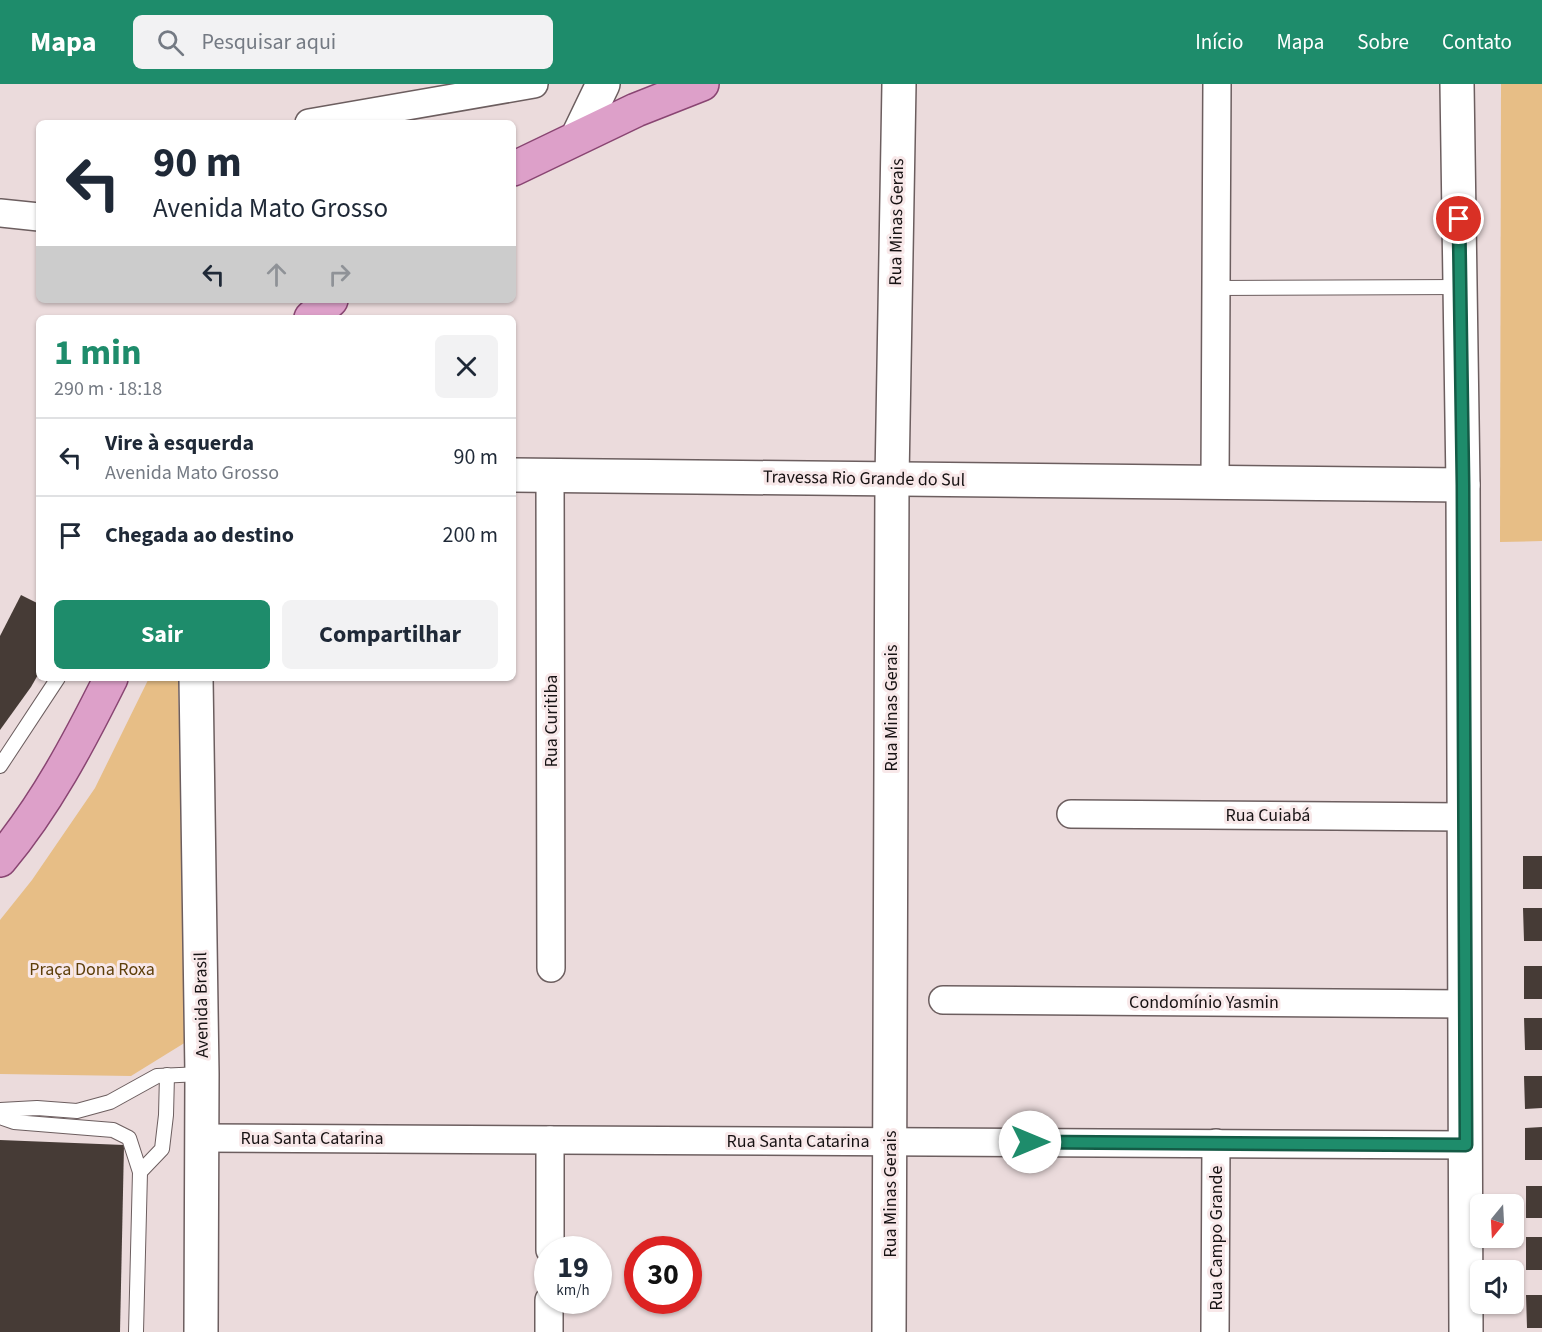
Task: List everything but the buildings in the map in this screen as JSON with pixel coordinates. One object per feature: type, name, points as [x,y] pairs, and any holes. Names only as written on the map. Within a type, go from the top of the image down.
[{"type":"main road","points":[[578,136],[603,84]]},
{"type":"main road","points":[[516,167],[578,136],[631,97],[702,84]]},
{"type":"main road","name":"Rua Minas Gerais","points":[[889,1332],[892,479],[899,84]]},
{"type":"main road","points":[[1457,84],[1463,485],[1466,1332]]},
{"type":"main road","points":[[314,315],[328,303]]},
{"type":"main road","name":"Travessa Rio Grande do Sul","points":[[516,475],[1463,485]]},
{"type":"main road","points":[[0,860],[25,830],[72,755],[109,681]]},
{"type":"main road","name":"Avenida Brasil","points":[[196,681],[202,1074],[201,1332]]},
{"type":"street","points":[[326,120],[534,84]]},
{"type":"street","points":[[1215,482],[1218,84]]},
{"type":"street","points":[[0,213],[36,216]]},
{"type":"street","name":"Rua Curitiba","points":[[550,475],[551,968]]},
{"type":"street","name":"Rua Cuiabá","points":[[1071,814],[1464,817]]},
{"type":"street","name":"Condomínio Yasmin","points":[[943,1000],[1465,1004]]},
{"type":"street","name":"Rua Santa Catarina","points":[[202,1138],[1466,1145]]},
{"type":"street","points":[[550,1140],[550,1236]]},
{"type":"street","name":"Rua Campo Grande","points":[[1215,1332],[1216,1143]]},
{"type":"street","points":[[549,1314],[549,1332]]},
{"type":"lane","points":[[1216,288],[1461,287]]},
{"type":"lane","points":[[0,766],[56,681]]},
{"type":"lane","points":[[0,1110],[37,1108],[77,1111],[110,1102],[144,1081],[157,1076],[202,1074]]},
{"type":"lane","points":[[140,1172],[162,1149],[167,1075]]},
{"type":"lane","points":[[0,1118],[14,1122],[113,1130],[129,1138],[140,1172],[136,1332]]},
{"type":"green space","points":[[1501,84],[1542,84],[1542,541],[1500,542]]},
{"type":"green space","name":"Praça Dona Roxa","points":[[148,681],[178,681],[186,1042],[131,1076],[0,1074],[0,920],[32,880],[95,788]]},
{"type":"route","points":[[1030,1142],[1466,1145],[1463,485],[1459,219]]}]
